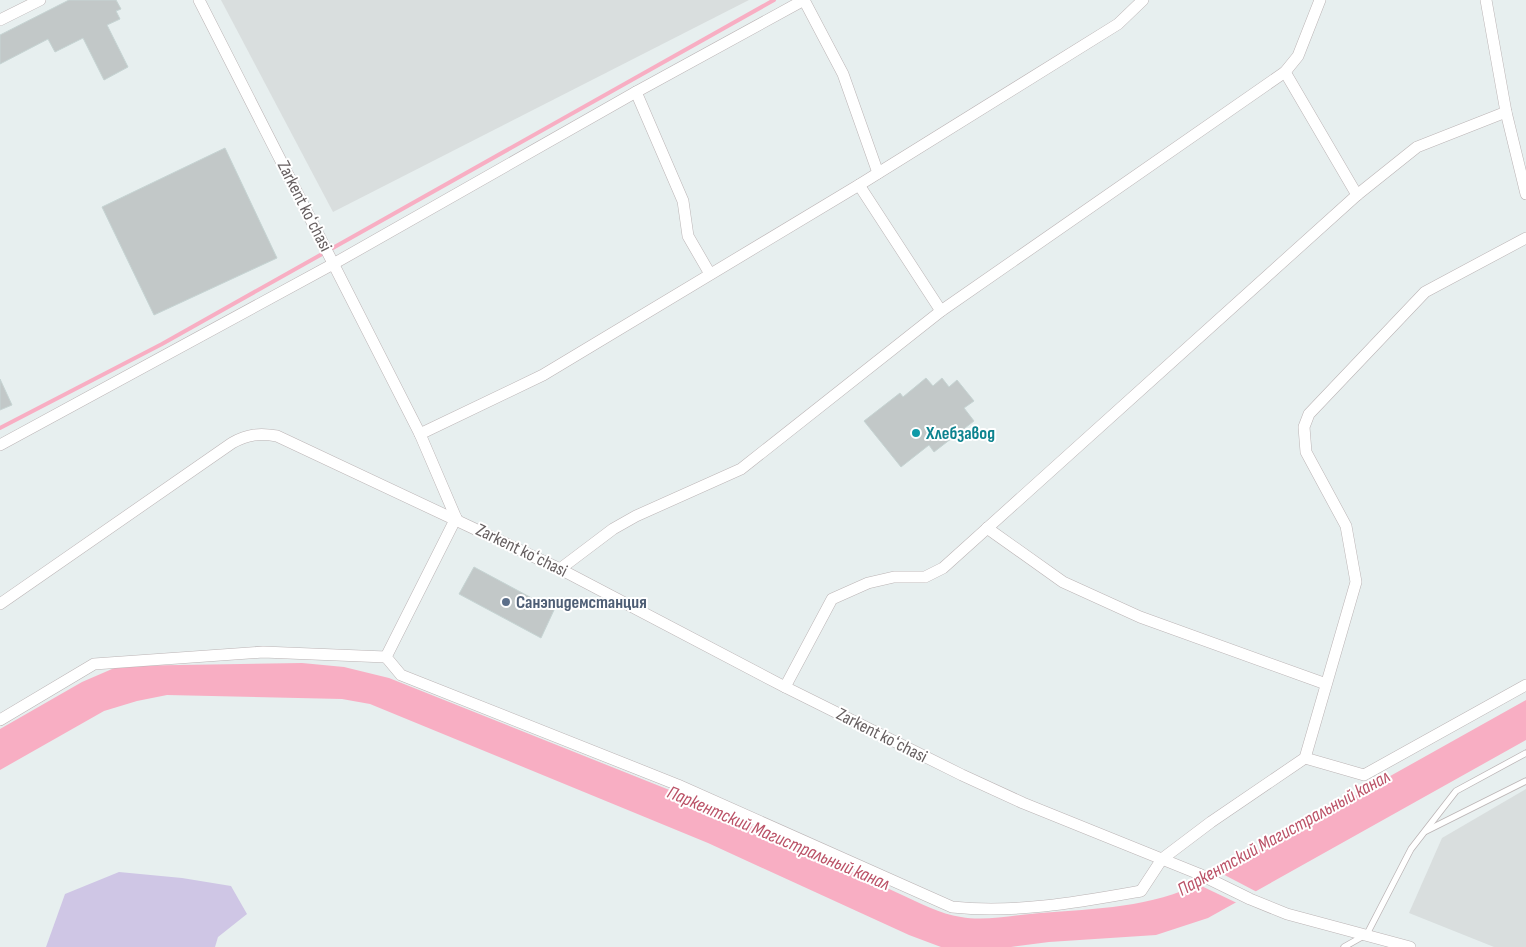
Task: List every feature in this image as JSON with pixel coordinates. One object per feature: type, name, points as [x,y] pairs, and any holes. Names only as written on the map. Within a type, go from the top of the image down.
[{"type":"street","points":[[0,20],[40,0]]},
{"type":"street","name":"Zarkent koʻchasi","points":[[199,0],[420,434],[456,518],[560,569],[785,687],[962,775],[1023,803],[1199,874],[1250,899],[1287,914],[1410,947]]},
{"type":"street","points":[[0,445],[330,255],[804,0],[843,74],[878,173]]},
{"type":"street","points":[[420,434],[543,375],[859,185],[1118,24],[1143,0]]},
{"type":"street","points":[[560,569],[613,529],[636,516],[741,469],[941,311],[1285,72],[1298,56],[1320,0]]},
{"type":"street","points":[[1486,0],[1506,112],[1526,194]]},
{"type":"street","points":[[1285,72],[1358,195]]},
{"type":"street","points":[[636,92],[683,201],[688,236],[710,274]]},
{"type":"street","points":[[785,687],[832,599],[868,583],[894,577],[925,577],[943,568],[1358,195],[1416,147],[1506,112]]},
{"type":"street","points":[[859,185],[941,311]]},
{"type":"street","points":[[0,720],[94,664],[263,652],[386,657],[402,675],[678,785],[952,907],[985,911],[1071,903],[1141,891],[1162,859],[1211,822],[1305,758],[1356,582],[1346,526],[1306,452],[1304,427],[1309,414],[1425,292],[1526,238]]},
{"type":"street","points":[[0,604],[245,436],[262,433],[277,436],[456,518],[386,657]]},
{"type":"street","points":[[988,528],[1072,586],[1140,617],[1326,684]]},
{"type":"street","points":[[1305,758],[1364,775],[1526,684]]},
{"type":"lane","points":[[1344,947],[1367,934],[1410,849],[1456,791],[1526,753]]},
{"type":"lane","points":[[1424,832],[1526,781]]},
{"type":"shaded area","points":[[221,0],[749,0],[333,212]]},
{"type":"shaded area","name":"Паркентский Магистральный канал","points":[[302,663],[344,667],[389,678],[697,801],[930,908],[953,916],[969,918],[996,918],[1113,907],[1153,900],[1192,887],[1526,700],[1526,740],[1208,918],[1156,935],[1049,942],[1011,947],[941,947],[909,935],[708,843],[370,704],[342,699],[167,695],[137,701],[104,711],[0,770],[0,729],[82,682],[119,666]]},
{"type":"shaded area","points":[[1526,789],[1526,947],[1494,947],[1409,913],[1442,838]]},
{"type":"shaded area","points":[[119,872],[182,878],[231,886],[247,914],[218,937],[215,947],[46,947],[65,894]]},
{"type":"pier","points":[[1215,870],[1257,892],[1237,903],[1193,882]]},
{"type":"building","points":[[69,0],[116,0],[121,9],[116,11],[120,19],[107,25],[128,67],[104,80],[83,38],[55,52],[48,39],[0,64],[0,35]]},
{"type":"building","points":[[225,148],[277,258],[154,315],[102,207]]},
{"type":"building","name":"Хлебзавод","points":[[926,378],[933,386],[942,378],[949,387],[957,380],[974,401],[964,408],[974,421],[934,452],[929,445],[901,467],[864,421],[900,393],[903,397]]},
{"type":"building","points":[[0,379],[12,405],[0,410]]},
{"type":"building","name":"Санэпидемстанция","points":[[474,567],[554,610],[541,638],[459,594]]},
{"type":"waterway","points":[[0,428],[162,344],[774,0]]},
{"type":"place","name":"Хлебзавод","points":[[916,433]]},
{"type":"place","name":"Санэпидемстанция","points":[[506,602]]}]
